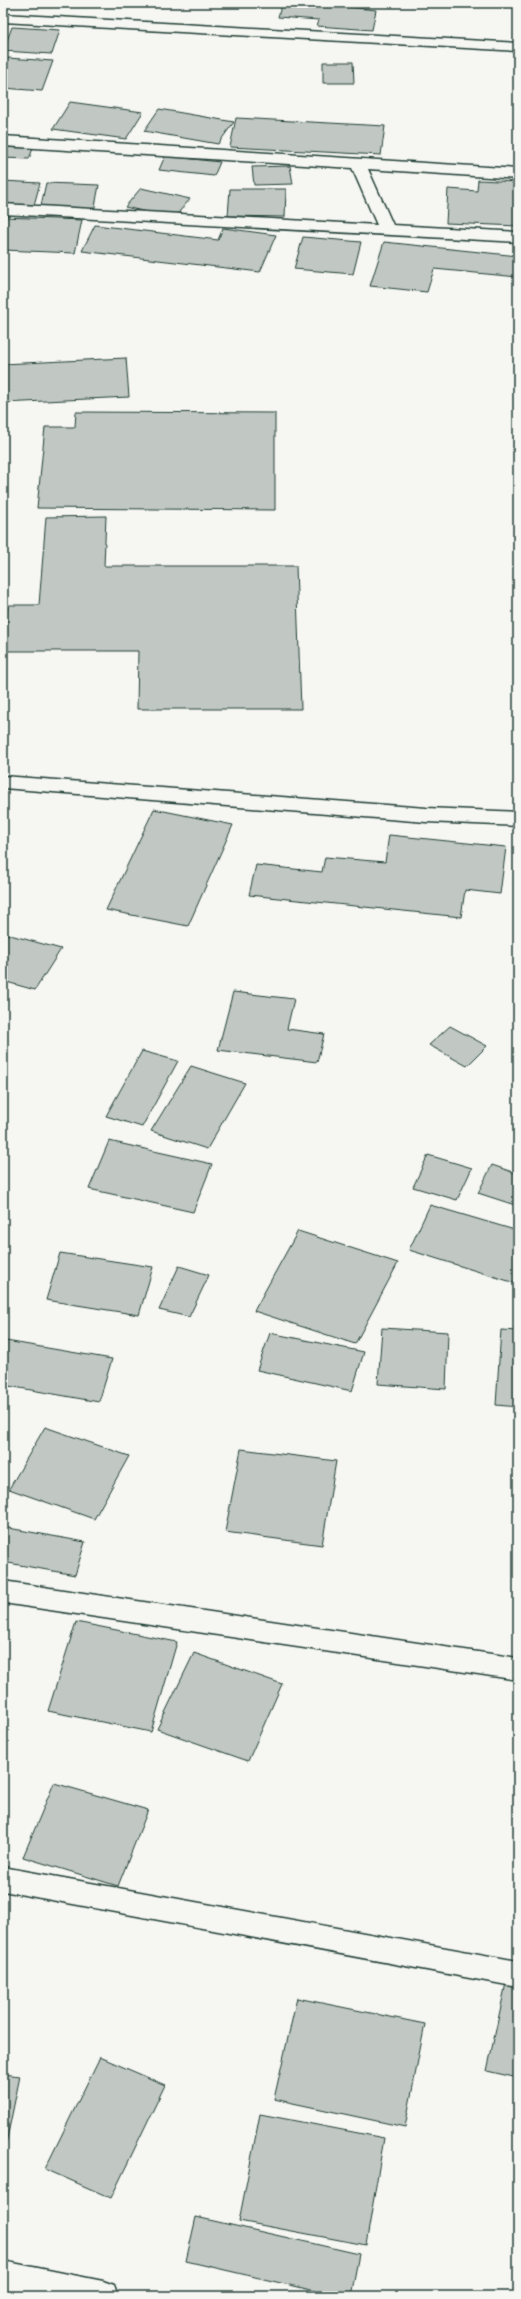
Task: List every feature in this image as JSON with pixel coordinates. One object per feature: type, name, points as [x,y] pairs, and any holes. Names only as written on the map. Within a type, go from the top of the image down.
[{"type":"street","points":[[3,18],[518,46]]},
{"type":"street","points":[[3,141],[518,174]]},
{"type":"street","points":[[358,164],[388,231]]},
{"type":"street","points":[[3,209],[518,237]]},
{"type":"street","points":[[3,782],[426,815],[518,820]]},
{"type":"street","points":[[3,1592],[518,1669]]},
{"type":"street","points":[[3,1879],[518,1974]]},
{"type":"street","points":[[3,2276],[103,2296]]},
{"type":"building","points":[[282,3],[349,3],[348,7],[376,10],[372,30],[317,26],[319,20],[278,17]]},
{"type":"building","points":[[12,27],[60,30],[52,54],[3,51]]},
{"type":"building","points":[[7,58],[53,61],[42,91],[3,88],[3,67]]},
{"type":"building","points":[[323,62],[353,62],[354,83],[323,83]]},
{"type":"building","points":[[70,102],[143,112],[126,139],[53,129]]},
{"type":"building","points":[[159,109],[234,122],[218,144],[144,131]]},
{"type":"building","points":[[236,118],[385,126],[381,155],[230,147]]},
{"type":"building","points":[[3,146],[33,148],[29,159],[3,158]]},
{"type":"building","points":[[165,156],[220,162],[214,176],[159,170]]},
{"type":"building","points":[[290,166],[293,184],[254,185],[252,167]]},
{"type":"building","points":[[478,180],[518,182],[518,226],[446,223],[448,189],[477,191]]},
{"type":"building","points":[[3,181],[40,183],[34,205],[3,204]]},
{"type":"building","points":[[46,183],[99,185],[94,212],[40,210]]},
{"type":"building","points":[[141,188],[190,199],[174,218],[125,207]]},
{"type":"building","points":[[230,189],[286,189],[285,217],[228,216]]},
{"type":"building","points":[[3,217],[82,220],[75,253],[3,250]]},
{"type":"building","points":[[95,225],[218,240],[223,228],[276,235],[260,272],[82,251]]},
{"type":"building","points":[[303,237],[361,242],[353,274],[294,269]]},
{"type":"building","points":[[384,242],[518,256],[518,277],[434,269],[427,292],[370,286]]},
{"type":"building","points":[[126,358],[129,397],[3,403],[3,364]]},
{"type":"building","points":[[76,412],[275,413],[275,510],[37,508],[45,427],[75,427]]},
{"type":"building","points":[[106,516],[104,566],[296,566],[301,709],[137,709],[138,651],[4,651],[8,605],[39,605],[46,517]]},
{"type":"building","points":[[154,809],[233,825],[188,926],[106,910]]},
{"type":"building","points":[[389,835],[506,847],[500,894],[465,890],[461,917],[249,895],[256,865],[322,872],[325,857],[385,862]]},
{"type":"building","points":[[3,933],[61,949],[35,990],[3,981]]},
{"type":"building","points":[[233,992],[294,999],[287,1029],[324,1034],[317,1062],[218,1050]]},
{"type":"building","points":[[450,1026],[487,1046],[467,1066],[429,1045]]},
{"type":"building","points":[[142,1051],[178,1061],[142,1127],[106,1116]]},
{"type":"building","points":[[191,1066],[245,1083],[207,1149],[151,1131]]},
{"type":"building","points":[[109,1141],[212,1164],[193,1212],[89,1189]]},
{"type":"building","points":[[428,1155],[472,1168],[457,1200],[413,1187]]},
{"type":"building","points":[[492,1165],[518,1174],[518,1206],[478,1193]]},
{"type":"building","points":[[430,1205],[518,1231],[518,1284],[409,1250]]},
{"type":"building","points":[[298,1231],[398,1263],[355,1344],[254,1311]]},
{"type":"building","points":[[60,1253],[153,1267],[139,1315],[46,1300]]},
{"type":"building","points":[[179,1266],[209,1275],[189,1317],[159,1310]]},
{"type":"building","points":[[382,1328],[448,1332],[446,1389],[378,1384]]},
{"type":"building","points":[[501,1330],[518,1331],[518,1407],[496,1405]]},
{"type":"building","points":[[270,1333],[364,1352],[352,1391],[257,1370]]},
{"type":"building","points":[[6,1341],[112,1359],[99,1402],[3,1385],[3,1348]]},
{"type":"building","points":[[45,1427],[129,1456],[94,1519],[9,1489]]},
{"type":"building","points":[[241,1449],[336,1461],[322,1545],[225,1532]]},
{"type":"building","points":[[3,1527],[85,1542],[75,1575],[3,1562]]},
{"type":"building","points":[[76,1622],[177,1642],[151,1732],[48,1711]]},
{"type":"building","points":[[194,1653],[282,1684],[248,1761],[157,1729]]},
{"type":"building","points":[[54,1783],[148,1810],[118,1886],[23,1857]]},
{"type":"building","points":[[506,1983],[518,1986],[518,2078],[487,2071]]},
{"type":"building","points":[[297,1998],[425,2024],[405,2127],[274,2099]]},
{"type":"building","points":[[100,2057],[165,2085],[111,2198],[45,2169]]},
{"type":"building","points":[[3,2074],[20,2076],[3,2158]]},
{"type":"building","points":[[260,2114],[384,2138],[366,2245],[239,2221]]},
{"type":"building","points":[[196,2217],[359,2254],[351,2296],[337,2296],[186,2261]]}]
